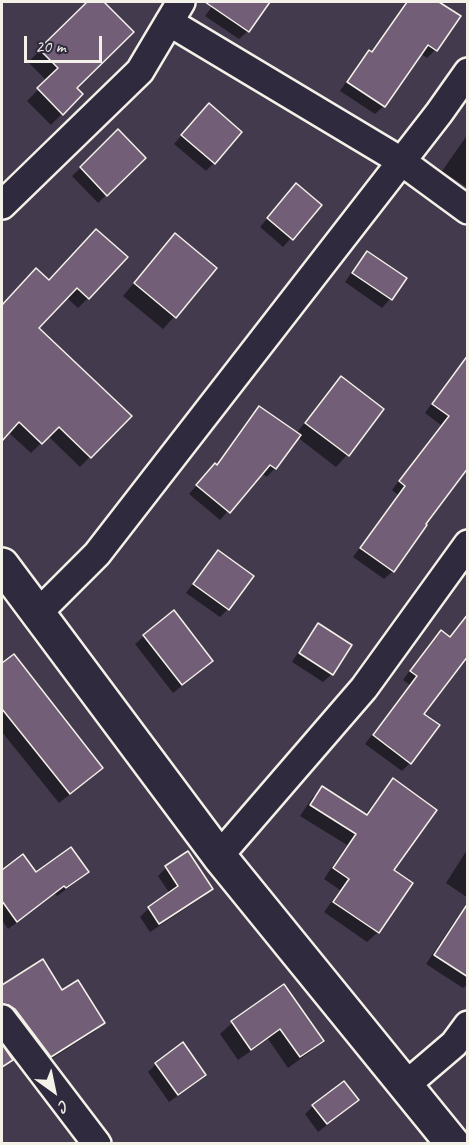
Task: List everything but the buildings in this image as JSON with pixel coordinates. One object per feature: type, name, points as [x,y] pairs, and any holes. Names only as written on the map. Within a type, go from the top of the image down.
[{"type":"main road","points":[[2,565],[219,856],[453,1143]]},
{"type":"street","points":[[2,205],[140,70],[175,12],[401,161],[468,210]]},
{"type":"street","points":[[37,614],[97,554],[439,113],[468,72]]},
{"type":"street","points":[[219,856],[363,688],[468,544]]},
{"type":"street","points":[[2,1019],[97,1143]]},
{"type":"street","points":[[406,1085],[454,1044],[468,1025]]}]
